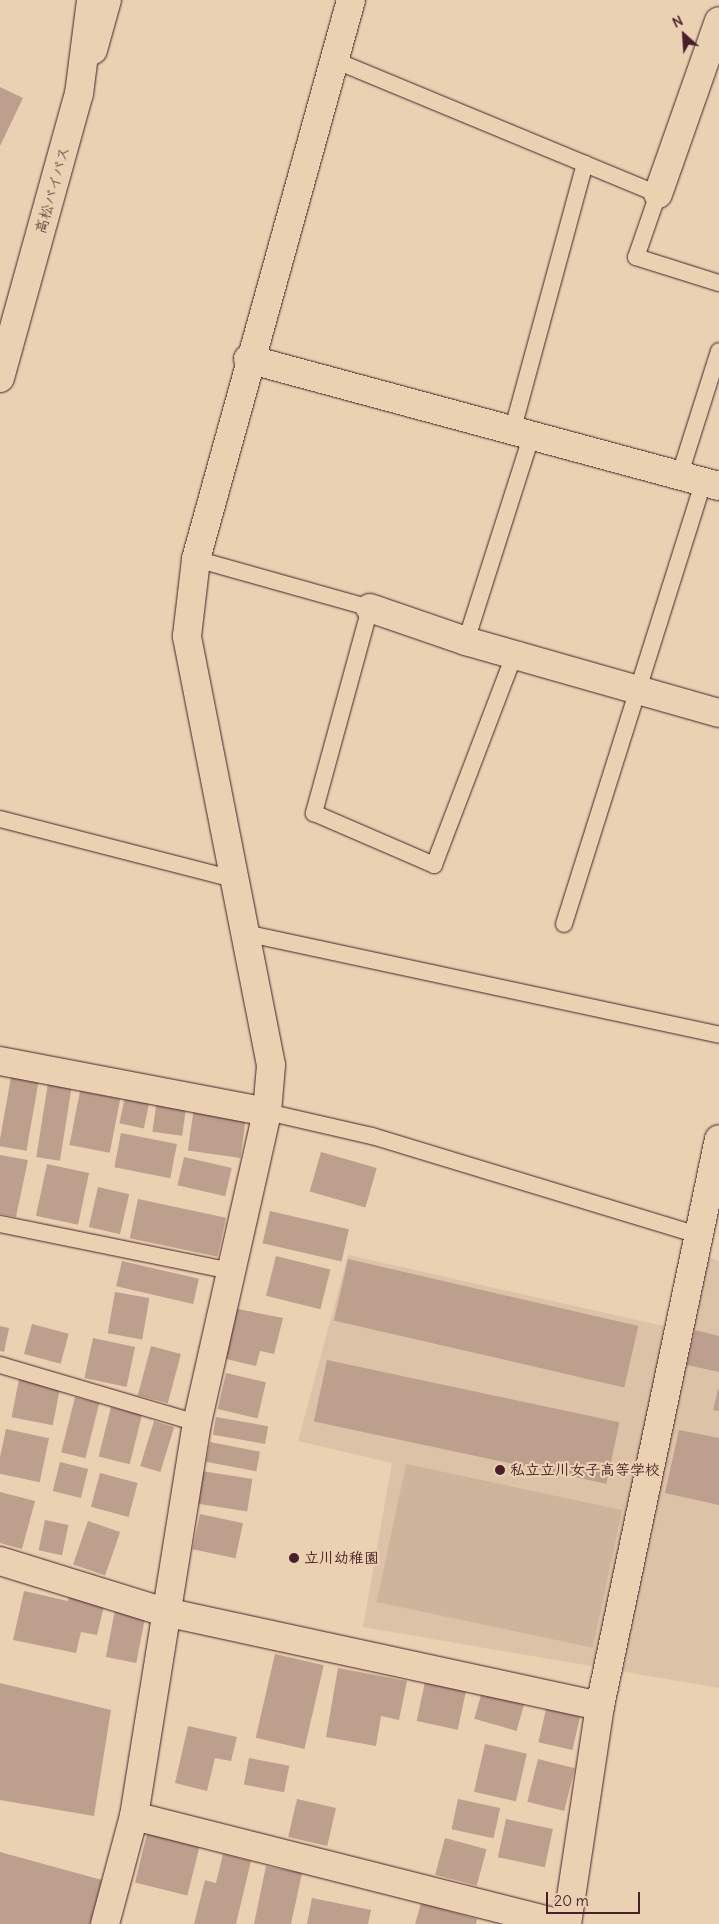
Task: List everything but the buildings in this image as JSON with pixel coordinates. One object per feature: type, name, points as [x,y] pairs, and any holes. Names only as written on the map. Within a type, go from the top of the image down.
[{"type":"street","name":"高松バイパス","points":[[0,378],[79,94],[91,0]]},
{"type":"street","points":[[79,94],[107,0]]},
{"type":"street","points":[[105,1924],[134,1816],[165,1612],[197,1423],[267,1112],[271,1065],[232,878],[187,636],[196,559],[248,359],[351,0]]},
{"type":"street","points":[[658,194],[719,21]]},
{"type":"street","points":[[248,359],[700,482]]},
{"type":"street","points":[[370,608],[466,640],[719,713]]},
{"type":"street","points":[[0,1061],[267,1112]]},
{"type":"street","points":[[567,1924],[600,1706],[708,1239],[719,1138]]},
{"type":"street","points":[[0,1561],[165,1612],[600,1706]]},
{"type":"street","points":[[134,1816],[561,1924]]},
{"type":"lane","points":[[334,60],[658,194],[636,257],[719,283]]},
{"type":"lane","points":[[466,640],[521,434],[585,164]]},
{"type":"lane","points":[[564,924],[640,690],[700,482],[719,351]]},
{"type":"lane","points":[[196,559],[370,608],[314,813],[434,865],[515,654]]},
{"type":"lane","points":[[0,819],[232,878]]},
{"type":"lane","points":[[245,933],[719,1035]]},
{"type":"lane","points":[[267,1112],[372,1136],[708,1239]]},
{"type":"lane","points":[[0,1224],[231,1270]]},
{"type":"lane","points":[[0,1365],[197,1423]]},
{"type":"shaded area","points":[[348,1255],[686,1331],[704,1255],[719,1261],[719,1688],[363,1627],[392,1463],[298,1441]]},
{"type":"shaded area","points":[[406,1464],[622,1510],[593,1648],[377,1602]]},
{"type":"place","name":"私立立川女子高等学校","points":[[500,1470]]},
{"type":"place","name":"立川幼稚園","points":[[294,1558]]}]
